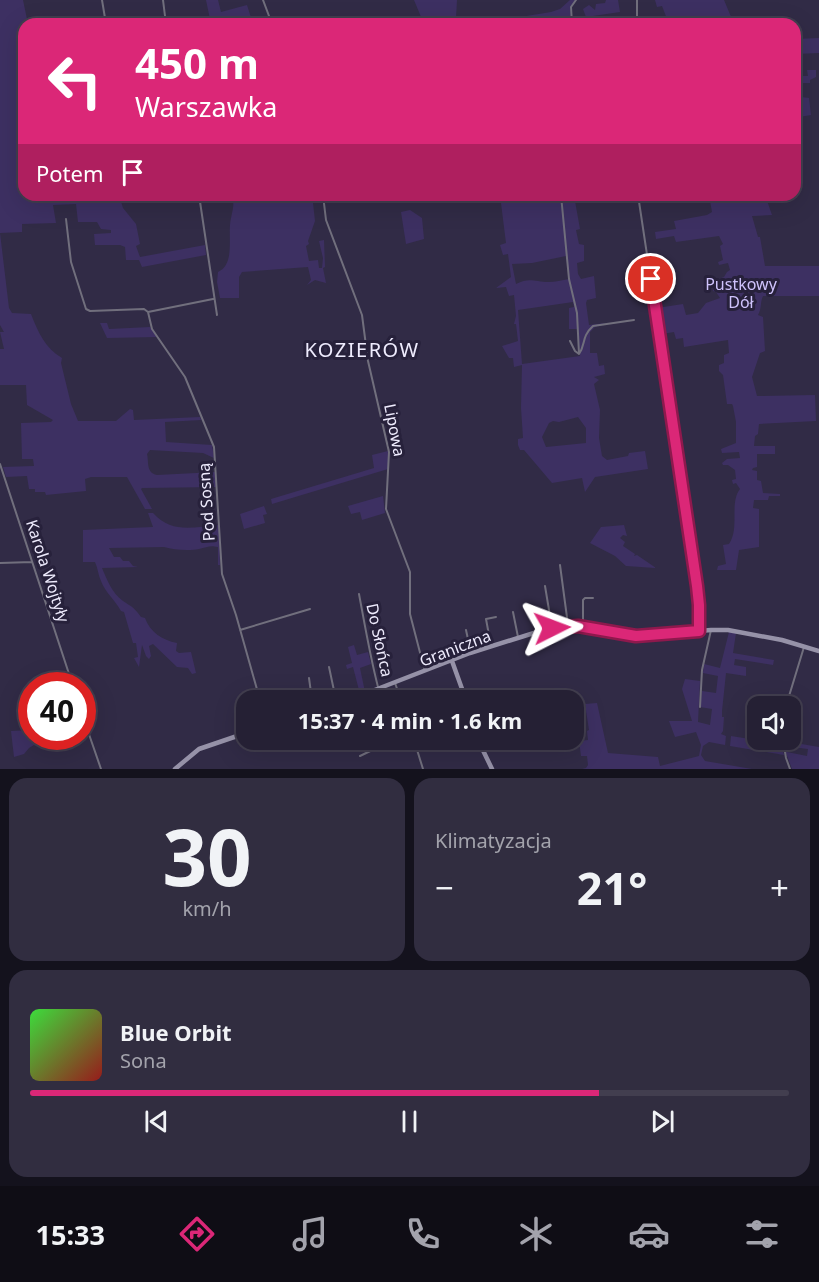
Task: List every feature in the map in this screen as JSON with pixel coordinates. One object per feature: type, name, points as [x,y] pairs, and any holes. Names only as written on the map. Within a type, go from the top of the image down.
[{"type":"street","points":[[102,0],[105,18]]},
{"type":"street","points":[[163,0],[165,18]]},
{"type":"street","points":[[263,0],[270,18]]},
{"type":"street","points":[[572,18],[571,8],[576,0]]},
{"type":"street","points":[[637,0],[637,18]]},
{"type":"street","points":[[200,201],[217,315]]},
{"type":"street","name":"Lipowa","points":[[324,201],[326,220],[362,315],[368,361],[389,452],[386,509],[410,572],[410,614],[425,671]]},
{"type":"street","points":[[562,201],[569,279],[577,313],[579,354]]},
{"type":"street","points":[[639,201],[697,586],[699,631]]},
{"type":"street","points":[[66,219],[71,261],[86,309],[90,311],[144,309],[148,312],[214,299]]},
{"type":"street","name":"Pod Sosną","points":[[148,312],[152,329],[186,377],[214,447],[222,574],[257,690]]},
{"type":"street","points":[[579,354],[584,337],[593,326],[634,320]]},
{"type":"street","points":[[570,340],[579,354]]},
{"type":"street","name":"Karola Wojtyły","points":[[0,464],[68,672]]},
{"type":"street","points":[[0,563],[32,562]]},
{"type":"street","points":[[560,565],[568,625]]},
{"type":"street","points":[[545,586],[552,628]]},
{"type":"street","name":"Do Słońca","points":[[359,594],[369,652],[379,690]]},
{"type":"street","points":[[583,626],[583,600],[593,598]]},
{"type":"street","points":[[240,630],[310,609]]},
{"type":"street","points":[[513,612],[518,638]]},
{"type":"street","points":[[491,646],[486,619],[496,617]]},
{"type":"street","name":"Graniczna","points":[[379,690],[491,646],[568,625],[636,636],[711,630],[764,636],[819,651]]},
{"type":"street","points":[[466,630],[471,653]]},
{"type":"street","points":[[700,707],[702,670],[711,630]]},
{"type":"street","points":[[789,696],[804,646]]},
{"type":"street","points":[[452,661],[462,690]]},
{"type":"street","points":[[329,668],[334,690]]},
{"type":"street","points":[[309,678],[311,690]]},
{"type":"street","points":[[395,683],[397,690]]},
{"type":"street","points":[[175,769],[199,749],[236,736]]},
{"type":"street","points":[[94,750],[101,769]]},
{"type":"street","points":[[360,756],[372,750]]},
{"type":"street","points":[[417,750],[423,769]]},
{"type":"street","points":[[483,750],[492,769]]},
{"type":"street","points":[[785,750],[790,769]]},
{"type":"green space","points":[[0,0],[23,0],[27,18],[18,18],[18,201],[121,201],[123,208],[136,224],[140,244],[136,246],[140,257],[205,245],[206,255],[142,267],[139,260],[126,260],[125,247],[95,245],[94,234],[111,233],[111,230],[101,229],[97,222],[78,222],[76,204],[53,205],[56,223],[22,224],[22,232],[0,233]]},
{"type":"green space","points":[[206,0],[218,0],[221,12],[247,5],[251,18],[210,18]]},
{"type":"green space","points":[[414,0],[457,0],[456,18],[422,18]]},
{"type":"green space","points":[[570,0],[575,0],[570,7],[571,18],[514,18],[551,12],[560,9]]},
{"type":"green space","points":[[606,0],[618,0],[620,12],[586,17],[583,9],[589,5],[595,10],[596,4],[605,3]]},
{"type":"green space","points":[[655,0],[724,0],[732,18],[667,18],[662,6],[657,7]]},
{"type":"green space","points":[[819,38],[819,53],[801,54],[801,39]]},
{"type":"green space","points":[[807,70],[816,70],[816,77],[810,80],[810,83],[801,83],[801,76],[808,76]]},
{"type":"green space","points":[[801,97],[809,98],[811,115],[801,117]]},
{"type":"green space","points":[[233,201],[271,201],[271,203],[322,201],[313,203],[315,221],[309,244],[306,246],[309,261],[318,260],[319,268],[322,268],[323,258],[319,241],[324,240],[325,267],[323,268],[326,283],[315,280],[307,285],[311,280],[308,267],[242,272],[239,277],[239,298],[220,298],[218,272],[224,268],[229,256]]},
{"type":"green space","points":[[501,201],[575,201],[580,229],[576,230],[579,244],[584,245],[584,261],[577,263],[578,274],[581,279],[594,276],[596,298],[587,300],[586,303],[589,325],[606,323],[595,327],[590,332],[590,353],[597,353],[599,366],[604,365],[605,374],[594,377],[599,380],[594,384],[600,410],[599,438],[602,456],[607,460],[645,451],[648,469],[595,477],[585,492],[582,478],[552,483],[524,450],[520,450],[518,439],[523,438],[522,365],[514,367],[513,358],[509,358],[502,346],[518,341],[516,324],[514,324],[516,316],[514,295],[509,296],[506,287],[496,288],[511,277],[508,254],[503,255],[500,245],[506,243]],"holes":[[[566,256],[569,279],[549,282],[529,280],[516,284],[512,264],[532,263]],[[573,302],[574,307],[569,308],[569,329],[578,329],[580,356],[522,364],[518,310]],[[578,417],[586,428],[586,443],[546,447],[542,437],[549,423]]]},
{"type":"green space","name":"Pustkowy Dół","points":[[710,201],[767,201],[772,215],[752,216],[758,237],[760,237],[765,266],[819,266],[819,296],[763,296],[762,298],[758,315],[763,317],[765,351],[760,353],[752,377],[757,396],[815,395],[816,421],[759,424],[754,446],[775,446],[775,454],[757,454],[757,467],[752,470],[757,471],[757,480],[761,481],[763,493],[780,494],[780,496],[769,496],[768,500],[754,500],[753,508],[759,509],[759,547],[739,550],[736,570],[717,570],[718,566],[726,564],[723,545],[729,544],[732,538],[735,501],[740,489],[736,483],[733,484],[732,480],[736,479],[735,470],[722,463],[727,459],[740,458],[739,452],[722,453],[721,449],[736,443],[733,406],[727,404],[723,375],[719,371],[719,365],[724,363],[724,355],[729,353],[728,340],[684,347],[683,338],[676,339],[674,332],[662,334],[657,308],[683,304],[686,315],[698,313],[706,303],[720,298],[713,291],[713,286],[716,280],[724,277],[730,270],[728,263],[719,265],[718,262],[723,260],[720,246],[723,244],[719,236],[676,242],[674,236],[656,239],[655,232],[676,229],[674,221],[712,212]]},
{"type":"green space","points":[[410,210],[422,218],[424,239],[406,244],[401,212]]},
{"type":"green space","points":[[0,233],[9,308],[12,313],[31,314],[39,333],[62,358],[61,363],[71,404],[78,421],[116,421],[130,409],[133,410],[134,420],[200,417],[201,420],[165,422],[166,442],[212,445],[214,458],[203,453],[150,450],[147,454],[149,467],[153,474],[157,475],[216,472],[217,487],[142,488],[152,509],[145,509],[127,477],[91,477],[85,479],[86,491],[46,495],[45,492],[35,492],[35,489],[29,489],[27,476],[6,477],[3,467],[34,466],[33,459],[22,459],[21,423],[51,422],[53,420],[27,405],[26,385],[0,385],[0,349],[4,349],[0,332],[4,332],[0,325]]},
{"type":"green space","points":[[100,323],[107,323],[109,329],[150,327],[157,337],[107,338]]},
{"type":"green space","points":[[388,451],[388,469],[272,504],[271,499],[374,468],[372,455]]},
{"type":"green space","points":[[383,496],[385,513],[362,520],[360,512],[351,514],[348,506]]},
{"type":"green space","points":[[264,506],[267,514],[263,515],[265,523],[244,529],[240,514]]},
{"type":"green space","points":[[148,513],[153,513],[160,520],[175,527],[219,525],[220,565],[218,565],[218,547],[215,546],[186,550],[164,547],[109,548],[114,557],[120,557],[123,561],[129,561],[133,566],[138,567],[102,568],[116,594],[145,618],[153,631],[166,640],[177,643],[176,651],[179,653],[191,652],[196,673],[192,674],[188,668],[177,667],[153,644],[149,646],[151,656],[149,659],[142,645],[139,667],[134,658],[138,657],[136,643],[133,643],[124,612],[103,585],[95,562],[83,562],[83,530],[153,527]]},
{"type":"green space","points":[[624,525],[627,536],[623,535],[620,538],[625,542],[623,546],[635,554],[634,556],[637,555],[656,568],[626,566],[615,556],[590,543],[601,527]]},
{"type":"green space","points":[[729,632],[736,633],[733,653],[774,660],[773,665],[735,659],[734,665],[746,667],[746,676],[726,673],[721,734],[726,736],[725,745],[709,742],[703,746],[701,755],[705,761],[752,769],[582,769],[588,765],[587,756],[581,756],[580,750],[584,750],[584,740],[588,740],[587,731],[589,730],[585,704],[597,703],[608,753],[658,757],[660,766],[699,756],[701,745],[696,732],[675,737],[669,721],[692,721],[682,689],[685,679],[700,681],[698,722],[710,725],[712,709],[700,707],[702,691],[716,693],[718,676],[703,673],[704,664],[720,668]]},
{"type":"green space","points":[[354,645],[357,655],[368,652],[371,664],[360,668],[365,690],[359,690],[353,667],[347,669],[346,665],[352,663],[348,647]]},
{"type":"green space","points":[[11,731],[18,731],[18,750],[27,750],[24,754],[14,757]]},
{"type":"green space","points":[[731,736],[747,739],[747,749],[730,746]]},
{"type":"green space","points":[[801,744],[819,747],[819,769],[792,769],[785,750],[807,756],[808,749],[801,748]]},
{"type":"green space","points":[[754,750],[783,750],[784,755]]},
{"type":"district","name":"KOZIERÓW","points":[[362,349]]},
{"type":"route","points":[[552,628],[568,625],[636,636],[699,631],[697,586],[651,279]]}]
